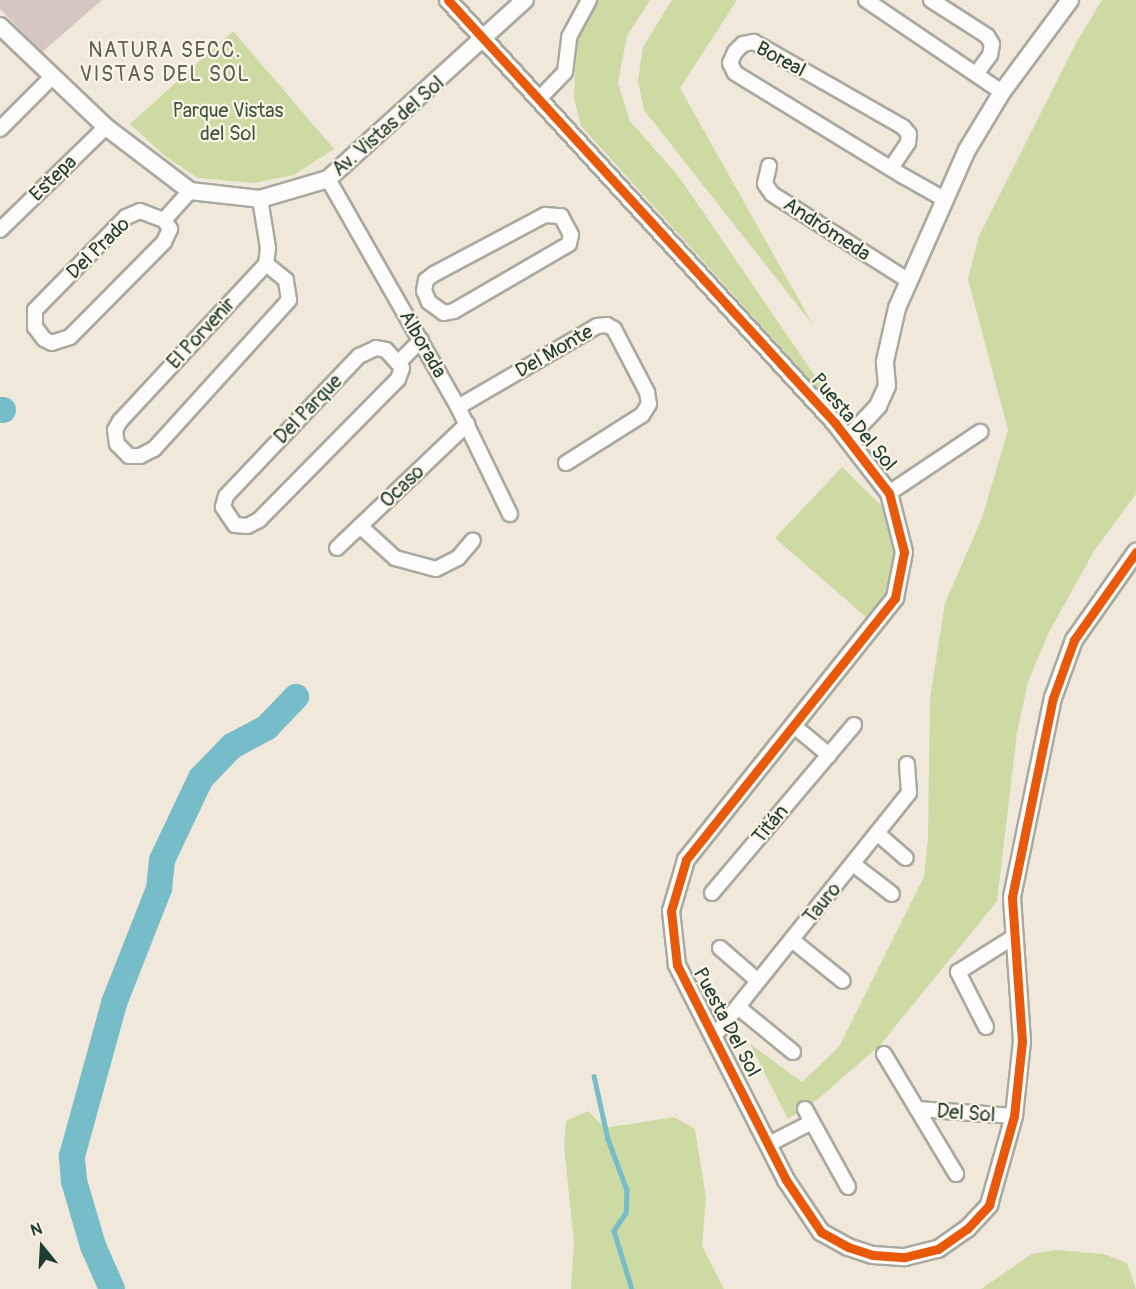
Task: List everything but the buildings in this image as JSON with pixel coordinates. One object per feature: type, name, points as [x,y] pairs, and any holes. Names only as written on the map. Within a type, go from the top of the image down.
[{"type":"street","name":"Puesta Del Sol","points":[[448,0],[848,438],[889,493],[904,552],[895,598],[686,860],[671,911],[676,964],[716,1035],[786,1180],[820,1232],[873,1255],[905,1257],[938,1250],[967,1229],[989,1205],[1014,1116],[1022,1041],[1012,938],[1012,897],[1053,698],[1074,640],[1111,582],[1136,552]]},
{"type":"street","name":"Av. Vistas del Sol","points":[[190,191],[260,199],[328,179],[525,0]]},
{"type":"street","points":[[538,100],[565,72],[569,37],[589,0]]},
{"type":"street","points":[[866,0],[1002,92]]},
{"type":"street","points":[[931,0],[987,36],[992,44],[990,55],[977,73]]},
{"type":"street","points":[[848,438],[878,406],[887,386],[889,333],[909,281],[967,150],[1002,92],[1070,0]]},
{"type":"street","points":[[0,26],[106,127],[190,191],[164,220]]},
{"type":"street","name":"Boreal","points":[[891,168],[909,142],[909,134],[903,127],[754,42],[743,44],[735,52],[730,63],[735,73],[891,168],[944,199]]},
{"type":"street","points":[[0,129],[53,76]]},
{"type":"street","name":"Estepa","points":[[0,230],[106,127]]},
{"type":"street","name":"Andrómeda","points":[[769,166],[765,184],[772,194],[909,281]]},
{"type":"street","name":"Alborada","points":[[328,179],[458,406],[510,514]]},
{"type":"street","points":[[260,199],[268,248],[266,264]]},
{"type":"street","name":"Del Prado","points":[[140,212],[164,220],[170,229],[164,242],[70,338],[52,343],[44,339],[35,327],[34,310],[126,217],[140,212]]},
{"type":"street","name":"Alborada","points":[[545,215],[561,216],[571,235],[570,244],[453,311],[444,313],[429,302],[424,291],[426,280],[435,274],[545,215]]},
{"type":"street","name":"El Porvenir","points":[[266,264],[286,280],[289,300],[154,448],[140,456],[129,456],[117,444],[115,430],[120,421],[266,264]]},
{"type":"street","points":[[406,315],[429,302]]},
{"type":"street","name":"Del Monte","points":[[458,406],[597,326],[607,325],[614,329],[647,392],[649,404],[642,415],[566,463]]},
{"type":"street","points":[[399,362],[421,340]]},
{"type":"street","name":"Del Parque","points":[[376,348],[386,350],[399,362],[402,368],[398,379],[259,520],[247,526],[235,525],[223,507],[226,496],[359,356],[376,348]]},
{"type":"street","name":"Ocaso","points":[[337,548],[467,424]]},
{"type":"street","points":[[889,493],[980,432]]},
{"type":"street","points":[[360,526],[395,558],[436,569],[458,558],[473,540]]},
{"type":"street","points":[[793,725],[829,755]]},
{"type":"street","name":"Titán","points":[[712,893],[854,725]]},
{"type":"street","name":"Tauro","points":[[716,1035],[909,793],[907,764]]},
{"type":"street","points":[[877,833],[906,858]]},
{"type":"street","points":[[853,864],[892,894]]},
{"type":"street","points":[[986,1027],[958,972],[1012,938]]},
{"type":"street","points":[[792,940],[843,981]]},
{"type":"street","points":[[720,948],[758,981]]},
{"type":"street","points":[[738,1007],[793,1052]]},
{"type":"street","points":[[884,1054],[956,1174]]},
{"type":"street","name":"Del Sol","points":[[917,1109],[1014,1116]]},
{"type":"street","points":[[769,1144],[808,1115],[848,1186]]},
{"type":"green space","points":[[596,0],[650,0],[627,36],[618,83],[630,121],[679,177],[841,414],[581,126],[574,99],[576,42],[583,17]]},
{"type":"green space","points":[[672,0],[737,0],[680,88],[813,325],[644,110],[638,81],[643,47]]},
{"type":"green space","points":[[1102,0],[1136,0],[1136,494],[1094,551],[1048,634],[1028,682],[1017,733],[997,901],[881,1044],[818,1099],[788,1119],[750,1044],[802,1082],[839,1047],[924,877],[928,837],[930,698],[945,603],[982,518],[1008,430],[968,279],[979,236],[1076,43]]},
{"type":"green space","name":"Parque Vistas del Sol","points":[[233,31],[334,149],[294,175],[254,183],[198,178],[166,157],[130,124]]},
{"type":"green space","points":[[842,467],[896,520],[904,552],[895,598],[874,624],[775,538]]},
{"type":"green space","points":[[588,1111],[605,1128],[674,1117],[695,1129],[706,1198],[702,1246],[724,1289],[571,1289],[574,1243],[564,1146],[566,1121]]},
{"type":"green space","points":[[1056,1250],[1104,1254],[1127,1263],[1136,1289],[981,1289],[1032,1254]]},
{"type":"waterway","points":[[112,1289],[93,1246],[74,1181],[72,1156],[114,1003],[159,889],[162,860],[201,778],[232,746],[267,727],[296,697]]},
{"type":"waterway","points":[[594,1076],[608,1139],[627,1190],[626,1213],[614,1231],[632,1289]]},
{"type":"cycle path","points":[[448,0],[835,423],[889,493],[904,552],[895,598],[686,860],[671,911],[677,965],[786,1180],[821,1232],[848,1247],[873,1255],[905,1257],[938,1249],[967,1229],[989,1205],[1014,1116],[1022,1041],[1012,897],[1053,698],[1074,640],[1136,552]]},
{"type":"district","name":"NATURA SECC. VISTAS DEL SOL","points":[[165,63]]}]
